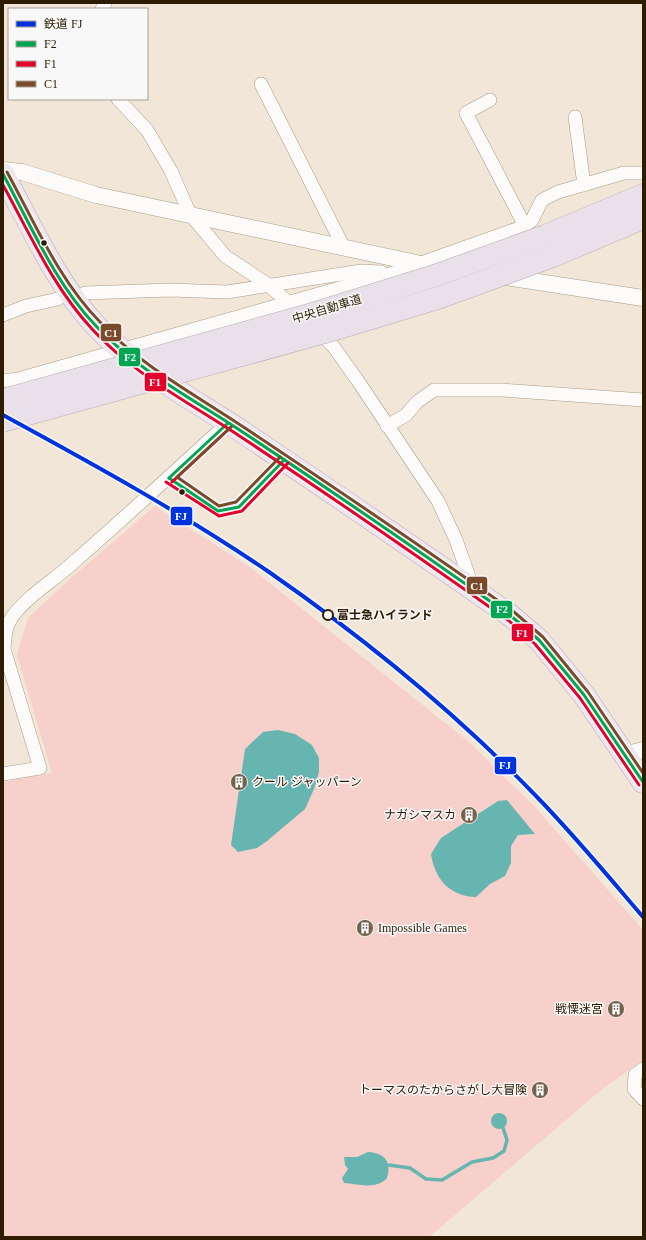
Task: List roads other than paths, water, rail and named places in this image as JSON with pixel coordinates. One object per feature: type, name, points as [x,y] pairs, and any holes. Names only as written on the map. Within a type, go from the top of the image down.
[{"type":"highway","points":[[3,174],[70,294],[95,325],[120,350],[151,373],[228,423],[511,616],[539,640],[584,695],[634,752],[643,782]]},
{"type":"highway","name":"中央自動車道","points":[[3,400],[319,312],[434,276],[545,236],[643,195]]},
{"type":"highway","name":"中央自動車道","points":[[3,422],[329,331],[441,297],[552,256],[643,218]]},
{"type":"street","points":[[261,84],[344,248]]},
{"type":"street","points":[[119,100],[147,130],[171,171],[190,214],[225,256],[267,284],[290,302],[333,346],[438,500],[456,540],[473,589]]},
{"type":"street","points":[[490,100],[466,113],[525,226]]},
{"type":"street","points":[[575,117],[584,185]]},
{"type":"street","points":[[3,170],[22,172],[96,195],[420,264],[643,298]]},
{"type":"street","points":[[3,380],[18,378],[393,273],[525,226],[532,220],[542,200],[558,192],[624,173],[643,173]]},
{"type":"street","points":[[84,293],[170,290],[227,292],[267,284],[361,271],[393,273]]},
{"type":"street","points":[[3,315],[26,306],[58,299]]},
{"type":"street","points":[[388,426],[406,415],[417,402],[426,394],[434,390],[502,390],[643,400]]},
{"type":"street","points":[[3,774],[40,768],[4,649],[5,633],[11,618],[35,594],[67,569],[228,423]]},
{"type":"street","points":[[643,1069],[635,1075],[634,1089],[643,1099]]},
{"type":"water","points":[[278,730],[295,734],[312,745],[319,758],[319,772],[314,789],[305,809],[267,841],[257,848],[238,852],[231,845],[245,749],[263,732]]},
{"type":"water","points":[[507,800],[535,834],[518,835],[511,846],[511,863],[505,876],[490,884],[476,897],[459,894],[451,890],[440,879],[436,872],[431,854],[441,838],[498,801]]},
{"type":"water","points":[[499,1113],[506,1118],[507,1121],[502,1128],[499,1129],[492,1124],[491,1121],[496,1114]]},
{"type":"water","points":[[368,1152],[379,1154],[386,1159],[389,1167],[387,1178],[383,1182],[373,1185],[344,1183],[342,1178],[348,1169],[345,1165],[344,1157],[357,1157]]},
{"type":"waterway","points":[[389,1165],[410,1168],[426,1179],[442,1180],[472,1162],[493,1158],[504,1151],[507,1140],[503,1128]]},
{"type":"rail line","name":"FJ","points":[[3,415],[104,471],[204,530],[269,572],[340,623],[442,706],[506,766],[564,826],[643,917]]},
{"type":"place","name":"富士急ハイランド","points":[[328,615]]},
{"type":"place","name":"クール ジャッパーン","points":[[239,782]]},
{"type":"place","name":"ナガシマスカ","points":[[469,815]]},
{"type":"place","name":"Impossible Games","points":[[365,928]]},
{"type":"place","name":"戦慄迷宮","points":[[616,1009]]},
{"type":"place","name":"トーマスのたからさがし大冒険","points":[[540,1090]]}]
